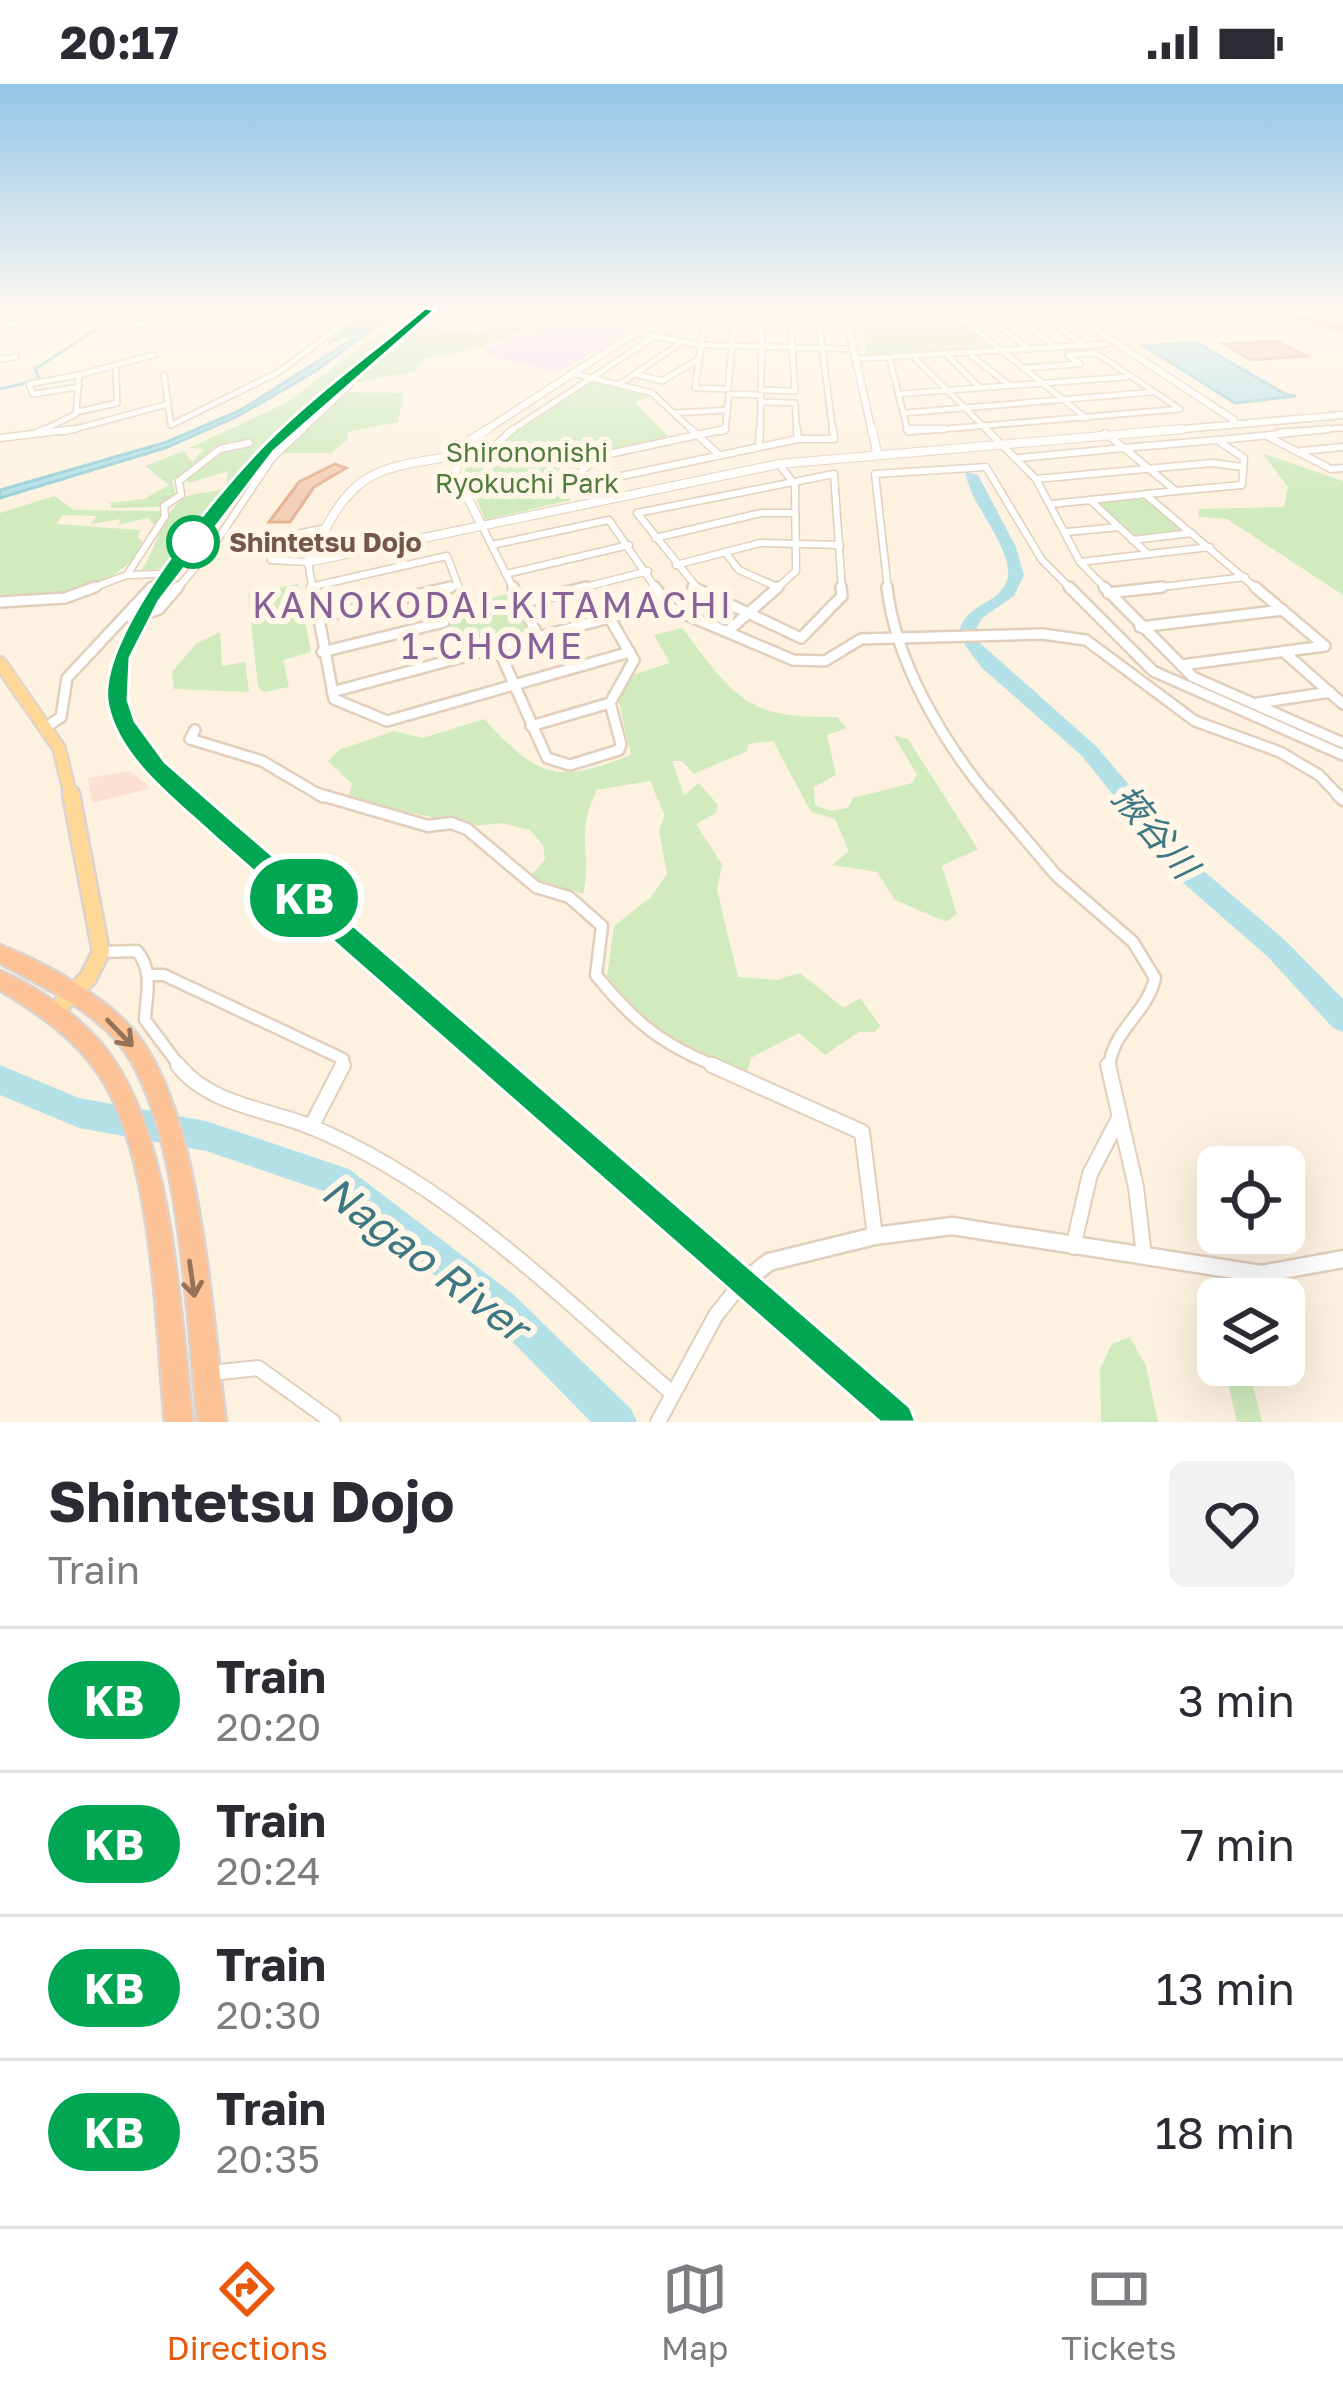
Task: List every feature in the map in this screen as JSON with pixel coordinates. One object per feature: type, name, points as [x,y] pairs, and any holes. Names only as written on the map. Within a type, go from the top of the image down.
[{"type":"highway","points":[[0,953],[73,995],[121,1031],[153,1082],[176,1163],[212,1422]]},
{"type":"highway","points":[[0,980],[54,1012],[107,1067],[121,1096],[145,1170],[179,1422]]},
{"type":"main road","points":[[0,663],[48,726],[68,769],[101,952],[73,995],[54,1012]]},
{"type":"street","points":[[79,387],[33,394],[28,384],[95,372]]},
{"type":"street","points":[[35,435],[77,412],[117,404],[116,372]]},
{"type":"street","points":[[164,375],[171,425],[229,400],[270,372]]},
{"type":"street","points":[[599,372],[501,437],[484,455],[456,456],[360,476],[308,562],[310,587],[334,699],[387,721],[630,652]]},
{"type":"street","points":[[620,384],[635,374],[662,381],[676,372]]},
{"type":"street","points":[[697,372],[695,388],[728,389],[730,372]]},
{"type":"street","points":[[761,372],[761,390],[795,392],[794,372]]},
{"type":"street","points":[[759,447],[761,395],[729,394],[725,431],[600,456],[584,464],[567,483],[759,447],[798,439],[834,440],[826,372]]},
{"type":"street","points":[[858,372],[877,452]]},
{"type":"street","points":[[893,372],[908,432],[1180,410],[1124,372]]},
{"type":"street","points":[[929,372],[1019,458],[1052,504],[1080,562],[1193,677],[1343,742]]},
{"type":"street","points":[[963,372],[980,387]]},
{"type":"street","points":[[994,372],[1009,385]]},
{"type":"street","points":[[1029,372],[1086,418]]},
{"type":"street","points":[[1060,372],[1071,381]]},
{"type":"street","points":[[1092,372],[1100,378]]},
{"type":"street","points":[[1153,372],[1232,422],[1343,412]]},
{"type":"street","points":[[1156,372],[1232,422]]},
{"type":"street","points":[[537,634],[459,484],[456,456],[478,432],[571,373],[652,392],[718,454]]},
{"type":"street","points":[[77,412],[80,375]]},
{"type":"street","points":[[898,394],[1129,376]]},
{"type":"street","points":[[218,539],[272,458],[350,385]]},
{"type":"street","points":[[904,412],[1154,392]]},
{"type":"street","points":[[761,402],[795,404],[798,439]]},
{"type":"street","points":[[0,438],[35,435],[168,404]]},
{"type":"street","points":[[674,412],[727,410]]},
{"type":"street","points":[[326,528],[288,536],[271,560],[308,562],[779,464],[1343,412]]},
{"type":"street","points":[[1324,416],[1343,428]]},
{"type":"street","points":[[1019,458],[1217,440],[1230,434],[1343,428]]},
{"type":"street","points":[[1323,430],[1343,445]]},
{"type":"street","points":[[1105,433],[1176,491]]},
{"type":"street","points":[[1266,435],[1331,469],[1343,468]]},
{"type":"street","points":[[1052,504],[1241,485],[1244,458],[1217,440]]},
{"type":"street","points":[[128,575],[165,516],[164,506],[181,495],[179,481],[188,471],[230,444],[249,443]]},
{"type":"street","points":[[1298,452],[1343,445]]},
{"type":"street","points":[[728,631],[796,571],[791,480],[779,464]]},
{"type":"street","points":[[1036,479],[1212,464],[1244,467]]},
{"type":"street","points":[[1144,1256],[1108,1064],[1115,1038],[1151,997],[1156,978],[1133,942],[1056,875],[976,786],[895,636],[881,566],[875,474],[981,465],[992,473],[1042,560],[1154,671],[1343,754]]},
{"type":"street","points":[[834,474],[842,596],[801,638],[693,587],[655,538],[637,513],[834,474]]},
{"type":"street","points":[[1145,495],[1325,646],[1180,665]]},
{"type":"street","points":[[1090,500],[1148,554]]},
{"type":"street","points":[[655,538],[761,513],[795,513]]},
{"type":"street","points":[[492,545],[609,520],[667,604],[808,662],[836,656],[861,639],[895,636],[1042,634],[1086,640],[1195,721],[1280,752],[1319,775],[1342,798]]},
{"type":"street","points":[[1067,532],[1119,527]]},
{"type":"street","points":[[1132,539],[1192,532]]},
{"type":"street","points":[[676,565],[760,543],[840,545]]},
{"type":"street","points":[[506,574],[628,545]]},
{"type":"street","points":[[1080,562],[1210,548]]},
{"type":"street","points":[[126,620],[159,609],[210,550]]},
{"type":"street","points":[[725,552],[740,570],[777,587]]},
{"type":"street","points":[[310,587],[446,556],[458,585],[317,618]]},
{"type":"street","points":[[0,602],[65,598],[128,575],[156,572],[162,576],[126,620],[67,678],[61,717],[48,726]]},
{"type":"street","points":[[520,603],[648,572]]},
{"type":"street","points":[[1107,593],[1246,577]]},
{"type":"street","points":[[322,652],[444,622],[432,591]]},
{"type":"street","points":[[332,692],[537,634],[667,604]]},
{"type":"street","points":[[1140,627],[1284,610]]},
{"type":"street","points":[[498,648],[547,758],[570,765],[619,750],[610,704],[634,660],[609,617]]},
{"type":"street","points":[[1284,652],[1343,704]]},
{"type":"street","points":[[1254,704],[1330,692]]},
{"type":"street","points":[[531,726],[610,704]]},
{"type":"street","points":[[195,730],[190,739],[262,761],[331,801],[428,826],[451,823],[466,829],[536,887],[569,897],[602,926],[596,975],[634,1022],[686,1055],[772,1087],[831,1121],[862,1132],[875,1236]]},
{"type":"street","points":[[101,952],[137,951],[150,975],[146,1020],[186,1075],[206,1091],[311,1127],[406,1175],[468,1218],[671,1392]]},
{"type":"street","points":[[150,975],[164,975],[343,1059],[342,1072],[311,1127]]},
{"type":"street","points":[[1073,1247],[1090,1174],[1119,1118]]},
{"type":"street","points":[[658,1422],[716,1316],[741,1284],[769,1262],[875,1236],[952,1226],[1261,1274],[1343,1258]]},
{"type":"street","points":[[205,1374],[258,1368],[333,1422]]},
{"type":"shaded area","points":[[130,771],[151,788],[92,803],[88,778]]},
{"type":"green space","points":[[327,372],[412,372],[335,386],[255,456],[163,568],[141,571],[173,509],[188,496],[226,487],[228,471],[189,483],[183,473],[172,480],[176,497],[161,507],[111,508],[110,503],[144,499],[169,485],[145,466],[184,451],[192,462],[204,449],[189,448],[286,403]]},
{"type":"green space","name":"Shirononishi Ryokuchi Park","points":[[590,380],[651,396],[635,402],[670,438],[592,455],[563,486],[571,500],[485,520],[465,470],[468,457],[488,456],[503,437]]},
{"type":"green space","points":[[348,392],[404,393],[398,422],[347,432],[348,439],[331,453],[283,453]]},
{"type":"green space","points":[[1262,453],[1343,481],[1343,595],[1227,519],[1199,517],[1198,509],[1284,507],[1288,487]]},
{"type":"green space","points":[[54,496],[74,510],[161,511],[162,517],[155,526],[148,518],[118,525],[121,519],[91,524],[96,516],[63,515],[56,524],[140,530],[138,537],[146,546],[98,583],[62,594],[0,600],[0,513]]},
{"type":"green space","points":[[1145,497],[1185,531],[1133,536],[1095,502]]},
{"type":"green space","points":[[298,584],[311,652],[283,660],[289,687],[264,692],[258,687],[248,594]]},
{"type":"green space","points":[[511,593],[533,636],[461,655],[442,609]]},
{"type":"green space","points":[[682,628],[745,700],[781,714],[837,717],[847,728],[827,735],[836,775],[814,787],[815,805],[831,811],[848,808],[853,798],[912,783],[917,774],[893,735],[908,739],[978,849],[942,866],[957,914],[946,922],[895,900],[877,872],[832,865],[849,851],[835,819],[811,812],[773,741],[748,744],[747,751],[694,774],[682,761],[672,761],[684,795],[699,783],[718,805],[716,813],[696,824],[722,864],[717,890],[738,977],[777,980],[800,973],[844,1008],[860,998],[880,1026],[875,1032],[859,1032],[825,1055],[799,1033],[751,1058],[747,1072],[726,1065],[669,1036],[607,976],[614,926],[651,897],[667,874],[659,830],[665,816],[650,781],[597,790],[585,832],[583,894],[530,877],[545,859],[543,845],[530,830],[501,823],[472,826],[348,799],[352,784],[328,761],[339,750],[394,731],[423,738],[484,719],[519,753],[549,770],[584,770],[631,755],[618,698],[635,674],[670,663],[654,635]]},
{"type":"green space","points":[[220,632],[222,666],[245,662],[249,692],[174,689],[172,672],[197,643]]},
{"type":"green space","points":[[1130,1337],[1146,1366],[1158,1422],[1101,1422],[1100,1369],[1112,1344]]},
{"type":"green space","points":[[1228,1386],[1253,1386],[1262,1422],[1237,1422]]},
{"type":"water","points":[[300,372],[313,372],[236,417],[165,448],[0,498],[0,490],[167,442],[241,410]]},
{"type":"water","points":[[1186,372],[1248,372],[1296,396],[1235,403]]},
{"type":"building","points":[[335,464],[346,468],[314,487],[290,522],[269,522],[299,482]]},
{"type":"waterway","points":[[37,372],[39,378]]},
{"type":"waterway","points":[[0,389],[26,383]]},
{"type":"waterway","name":"掖谷川","points":[[968,631],[981,610],[1008,593],[1016,575],[1008,547],[971,475]]},
{"type":"waterway","name":"掖谷川","points":[[971,641],[988,663],[1089,751],[1190,874],[1277,949],[1343,1019]]},
{"type":"waterway","name":"Nagao River","points":[[0,1080],[79,1113],[206,1136],[338,1180],[501,1306],[618,1422]]},
{"type":"railway","points":[[356,372],[249,472],[166,569],[137,619],[120,667],[119,700],[136,743],[167,780],[494,1068]]},
{"type":"railway","points":[[491,1065],[895,1422]]},
{"type":"train","name":"KB","points":[[354,372],[269,448],[150,600],[128,636],[117,676],[117,700],[129,734],[157,768],[226,831],[418,995],[895,1422]]},
{"type":"place","name":"Shintetsu Dojo","points":[[193,542]]},
{"type":"district","name":"KANOKODAI-KITAMACHI 1-CHOME","points":[[493,624]]}]
